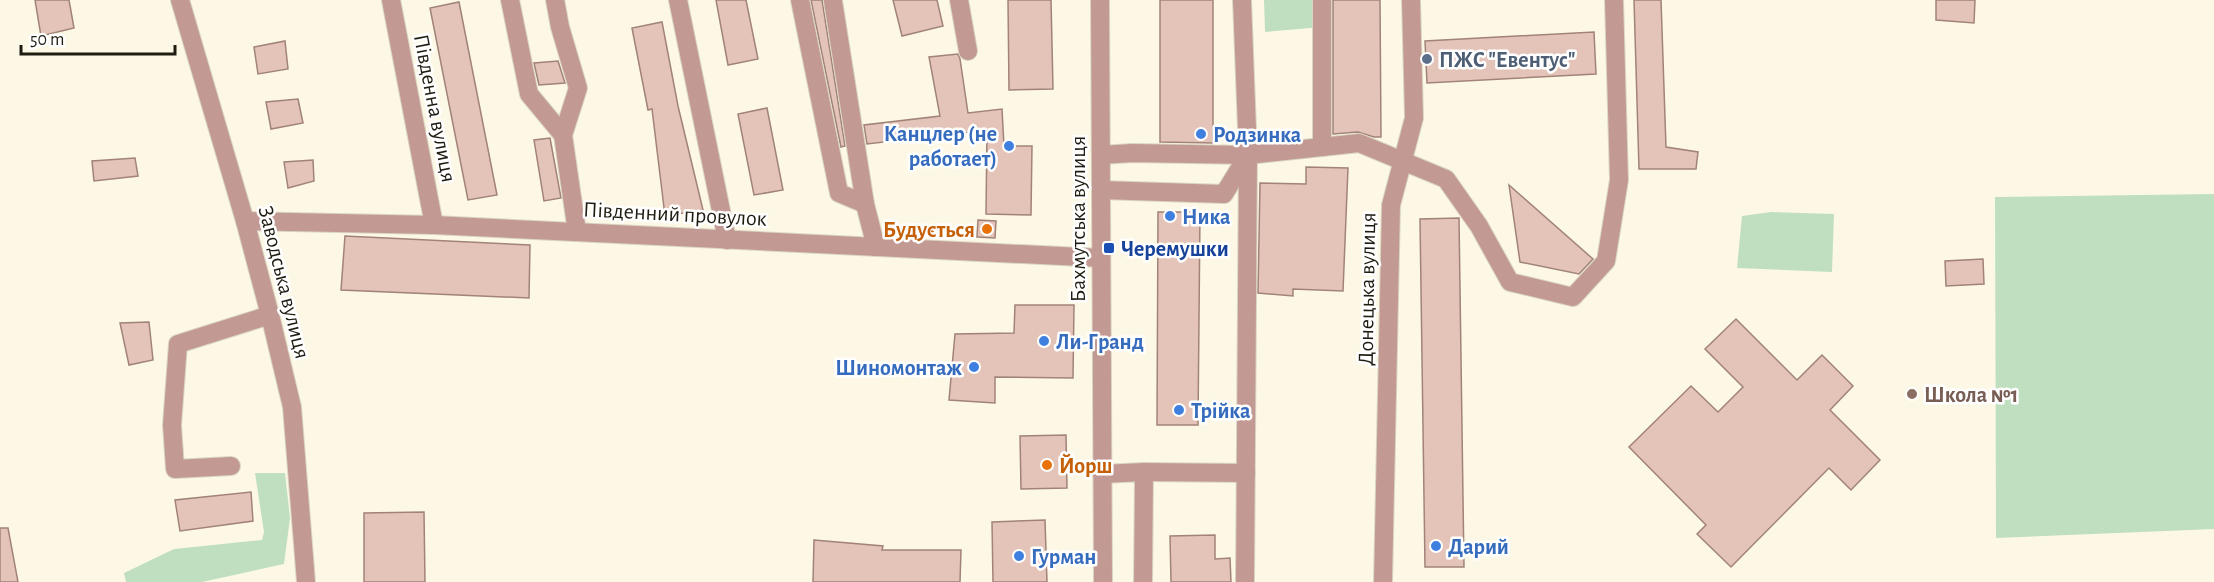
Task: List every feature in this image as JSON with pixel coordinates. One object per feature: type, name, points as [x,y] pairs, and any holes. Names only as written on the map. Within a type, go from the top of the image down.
[{"type":"street","name":"Заводська вулиця","points":[[180,0],[245,221],[292,407],[306,582]]},
{"type":"street","name":"Південна вулиця","points":[[391,0],[434,225]]},
{"type":"street","points":[[510,0],[529,94],[563,135]]},
{"type":"street","points":[[555,0],[560,27],[578,88],[563,135],[577,232]]},
{"type":"street","points":[[678,0],[727,240]]},
{"type":"street","points":[[800,0],[839,193],[866,204]]},
{"type":"street","points":[[959,0],[968,51]]},
{"type":"street","name":"Бахмутська вулиця","points":[[1100,0],[1103,582]]},
{"type":"street","points":[[1242,0],[1248,155],[1245,582]]},
{"type":"street","points":[[1322,0],[1322,147]]},
{"type":"street","name":"Донецька вулиця","points":[[1383,582],[1391,205],[1414,118],[1411,0]]},
{"type":"street","points":[[1101,155],[1132,153],[1248,155],[1359,143],[1446,179],[1479,226],[1510,282],[1573,297],[1606,261],[1619,180],[1614,0]]},
{"type":"street","points":[[833,1],[866,204],[876,247]]},
{"type":"street","points":[[1101,190],[1224,194],[1248,155]]},
{"type":"street","name":"Південний провулок","points":[[245,221],[434,225],[1101,258]]},
{"type":"street","points":[[231,466],[175,469],[172,425],[178,344],[270,315]]},
{"type":"street","points":[[1143,582],[1144,472]]},
{"type":"street","points":[[1102,474],[1246,472]]},
{"type":"green space","points":[[1264,0],[1321,0],[1322,27],[1265,32]]},
{"type":"green space","points":[[2214,194],[2214,529],[1996,538],[1995,197]]},
{"type":"green space","points":[[1771,212],[1834,214],[1832,272],[1737,268],[1742,216]]},
{"type":"green space","points":[[255,473],[285,473],[290,518],[284,564],[202,582],[126,582],[124,573],[174,549],[262,540],[264,532]]},
{"type":"building","points":[[35,0],[69,0],[74,28],[41,36]]},
{"type":"building","points":[[716,0],[746,0],[758,59],[728,65]]},
{"type":"building","points":[[811,0],[822,0],[845,146],[841,147]]},
{"type":"building","points":[[893,0],[937,0],[943,26],[902,36]]},
{"type":"building","points":[[1008,0],[1051,0],[1053,89],[1009,90]]},
{"type":"building","points":[[1160,0],[1213,0],[1213,143],[1160,142]]},
{"type":"building","points":[[1333,0],[1380,0],[1381,137],[1358,132],[1333,134]]},
{"type":"building","points":[[1634,0],[1661,0],[1666,147],[1698,152],[1696,169],[1639,169]]},
{"type":"building","points":[[1936,0],[1975,0],[1974,23],[1936,20]]},
{"type":"building","points":[[459,2],[497,195],[468,200],[430,8]]},
{"type":"building","points":[[662,22],[678,106],[703,210],[665,216],[652,109],[648,110],[632,28]]},
{"type":"building","points":[[1594,32],[1596,74],[1427,83],[1425,41]]},
{"type":"building","points":[[285,41],[288,69],[258,74],[254,47]]},
{"type":"building","points":[[958,54],[968,113],[1002,109],[1004,146],[1032,146],[1031,215],[986,214],[987,130],[867,144],[864,125],[940,116],[929,57]]},
{"type":"building","points":[[558,61],[565,83],[539,85],[534,63]]},
{"type":"building","points":[[298,99],[303,123],[271,129],[266,102]]},
{"type":"building","points":[[767,108],[783,190],[754,195],[738,114]]},
{"type":"building","points":[[550,138],[561,198],[544,201],[534,140]]},
{"type":"building","points":[[135,158],[138,176],[94,181],[92,161]]},
{"type":"building","points":[[313,160],[314,181],[288,188],[284,162]]},
{"type":"building","points":[[1306,167],[1348,168],[1343,291],[1293,289],[1293,296],[1258,293],[1260,183],[1306,184]]},
{"type":"building","points":[[1509,185],[1593,259],[1579,274],[1520,262]]},
{"type":"building","points":[[1158,212],[1200,212],[1198,425],[1157,425]]},
{"type":"building","points":[[1459,218],[1464,567],[1425,567],[1420,219]]},
{"type":"building","name":"Будується","points":[[978,220],[996,221],[995,238],[977,237]]},
{"type":"building","points":[[345,236],[530,245],[529,298],[341,290]]},
{"type":"building","points":[[1983,259],[1984,284],[1946,286],[1945,261]]},
{"type":"building","points":[[1015,305],[1074,305],[1073,378],[995,377],[995,403],[949,400],[955,334],[1014,333]]},
{"type":"building","points":[[1736,319],[1797,380],[1822,355],[1853,386],[1830,410],[1880,460],[1851,490],[1829,468],[1731,567],[1697,534],[1706,525],[1629,447],[1691,386],[1718,412],[1743,387],[1705,349]]},
{"type":"building","points":[[149,322],[153,360],[129,365],[120,323]]},
{"type":"building","points":[[1066,435],[1067,488],[1021,489],[1020,436]]},
{"type":"building","points":[[251,492],[253,521],[180,531],[175,500]]},
{"type":"building","points":[[424,512],[425,582],[364,582],[364,513]]},
{"type":"building","name":"Гурман","points":[[1045,520],[1047,582],[993,582],[992,522]]},
{"type":"building","points":[[0,528],[8,528],[18,582],[0,582]]},
{"type":"building","points":[[1215,535],[1215,559],[1230,558],[1231,582],[1171,582],[1170,536]]},
{"type":"building","points":[[814,540],[883,546],[882,550],[961,550],[960,582],[813,582]]},
{"type":"place","name":"ПЖС \"Евентус\"","points":[[1427,59]]},
{"type":"place","name":"Родзинка","points":[[1201,134]]},
{"type":"place","name":"Канцлер (не работает)","points":[[1009,146]]},
{"type":"place","name":"Ника","points":[[1170,216]]},
{"type":"place","name":"Будується","points":[[987,229]]},
{"type":"place","name":"Черемушки","points":[[1109,248]]},
{"type":"place","name":"Ли-Гранд","points":[[1044,341]]},
{"type":"place","name":"Шиномонтаж","points":[[974,367]]},
{"type":"place","name":"Школа №1","points":[[1912,394]]},
{"type":"place","name":"Трійка","points":[[1179,410]]},
{"type":"place","name":"Йорш","points":[[1047,465]]},
{"type":"place","name":"Дарий","points":[[1436,546]]},
{"type":"place","name":"Гурман","points":[[1019,556]]}]
